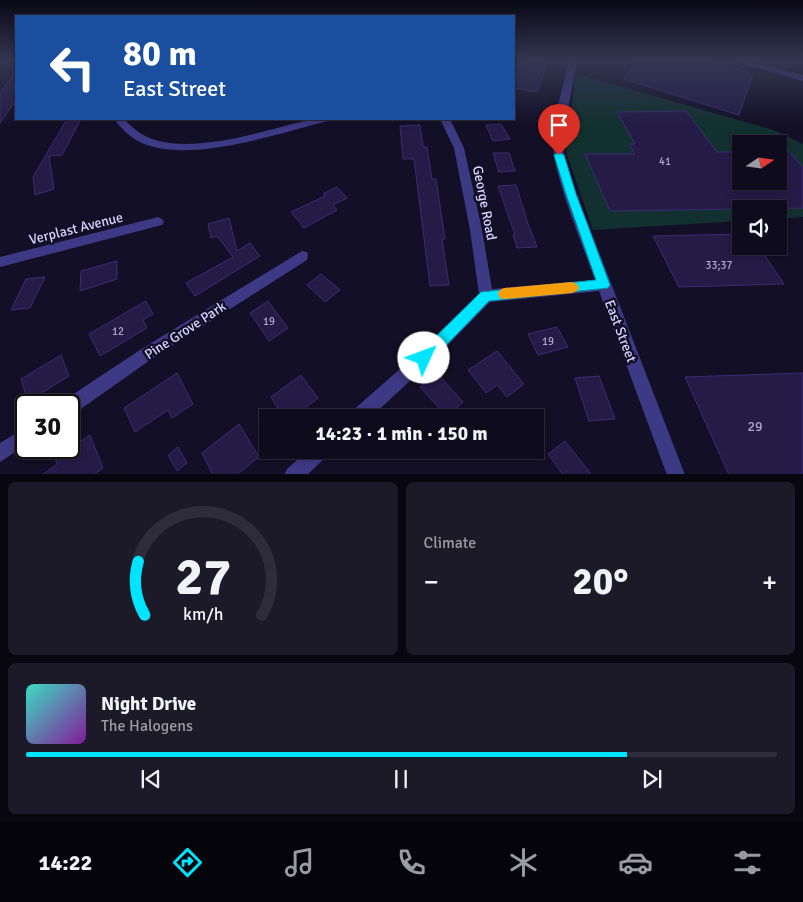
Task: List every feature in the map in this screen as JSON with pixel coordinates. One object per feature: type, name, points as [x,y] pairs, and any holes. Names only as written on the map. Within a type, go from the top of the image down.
[{"type":"street","name":"East Street","points":[[569,82],[560,128],[559,155],[604,285],[676,474]]},
{"type":"street","points":[[120,120],[141,138],[158,144],[200,147],[321,120]]},
{"type":"street","name":"George Road","points":[[445,120],[459,148],[476,230],[486,296]]},
{"type":"street","name":"Verplast Avenue","points":[[0,262],[158,222]]},
{"type":"street","name":"Pine Grove Park","points":[[80,399],[148,353],[302,256]]},
{"type":"street","points":[[367,409],[438,346],[486,296],[604,285]]},
{"type":"street","points":[[0,453],[15,443]]},
{"type":"street","points":[[293,474],[310,459]]},
{"type":"green space","points":[[575,82],[605,82],[774,130],[784,135],[732,135],[732,190],[788,190],[788,137],[803,144],[803,217],[787,218],[787,200],[732,200],[732,222],[593,230],[566,152]]},
{"type":"building","points":[[8,82],[15,82],[15,101],[0,123],[0,92]]},
{"type":"building","points":[[515,82],[540,82],[537,92],[515,88]]},
{"type":"building","points":[[634,82],[750,82],[739,115]]},
{"type":"building","points":[[686,111],[717,152],[732,152],[732,190],[788,190],[788,151],[803,167],[803,208],[787,208],[787,200],[732,200],[732,209],[610,211],[585,154],[635,154],[629,144],[635,144],[617,112]]},
{"type":"building","points":[[66,120],[80,120],[62,155],[49,156],[54,189],[35,195],[33,177]]},
{"type":"building","points":[[501,124],[510,139],[493,141],[486,125]]},
{"type":"building","points":[[420,125],[423,147],[427,147],[432,179],[436,179],[445,239],[442,239],[449,285],[430,286],[414,159],[403,159],[400,126]]},
{"type":"building","points":[[493,153],[509,153],[515,171],[499,172]]},
{"type":"building","points":[[516,185],[537,247],[517,248],[513,235],[515,235],[498,186]]},
{"type":"building","points":[[337,187],[347,198],[333,205],[337,210],[304,228],[291,212],[325,196],[323,194]]},
{"type":"building","points":[[229,218],[237,251],[250,243],[260,256],[195,296],[186,283],[233,257],[217,236],[211,238],[208,224]]},
{"type":"building","points":[[732,234],[732,255],[764,255],[784,284],[679,287],[653,236]]},
{"type":"building","points":[[117,261],[117,279],[80,291],[81,271]]},
{"type":"building","points":[[321,274],[340,290],[325,302],[307,285]]},
{"type":"building","points":[[45,277],[30,308],[11,310],[26,279]]},
{"type":"building","points":[[146,301],[153,314],[143,320],[147,328],[100,356],[89,334]]},
{"type":"building","points":[[268,301],[288,328],[269,341],[250,313]]},
{"type":"building","points":[[557,327],[568,347],[538,355],[528,334]]},
{"type":"building","points":[[497,351],[524,384],[507,397],[497,385],[486,393],[468,370]]},
{"type":"building","points":[[61,355],[69,376],[39,394],[26,394],[21,379]]},
{"type":"building","points":[[177,373],[193,404],[172,418],[168,410],[135,432],[124,408]]},
{"type":"building","points":[[437,373],[463,402],[456,409],[440,409],[420,387]]},
{"type":"building","points":[[803,373],[803,474],[729,474],[685,377]]},
{"type":"building","points":[[301,375],[318,398],[304,409],[278,409],[271,397]]},
{"type":"building","points":[[599,376],[615,419],[589,421],[575,378]]},
{"type":"building","points":[[239,424],[259,457],[237,474],[212,474],[202,453]]},
{"type":"building","points":[[90,435],[103,468],[95,474],[43,474],[57,464],[55,459],[80,459],[80,442]]},
{"type":"building","points":[[565,441],[591,474],[562,474],[548,454]]},
{"type":"building","points":[[178,447],[187,463],[177,471],[168,455]]},
{"type":"slow traffic","points":[[504,294],[572,288]]},
{"type":"route","points":[[424,358],[486,296],[604,285],[559,155]]}]
